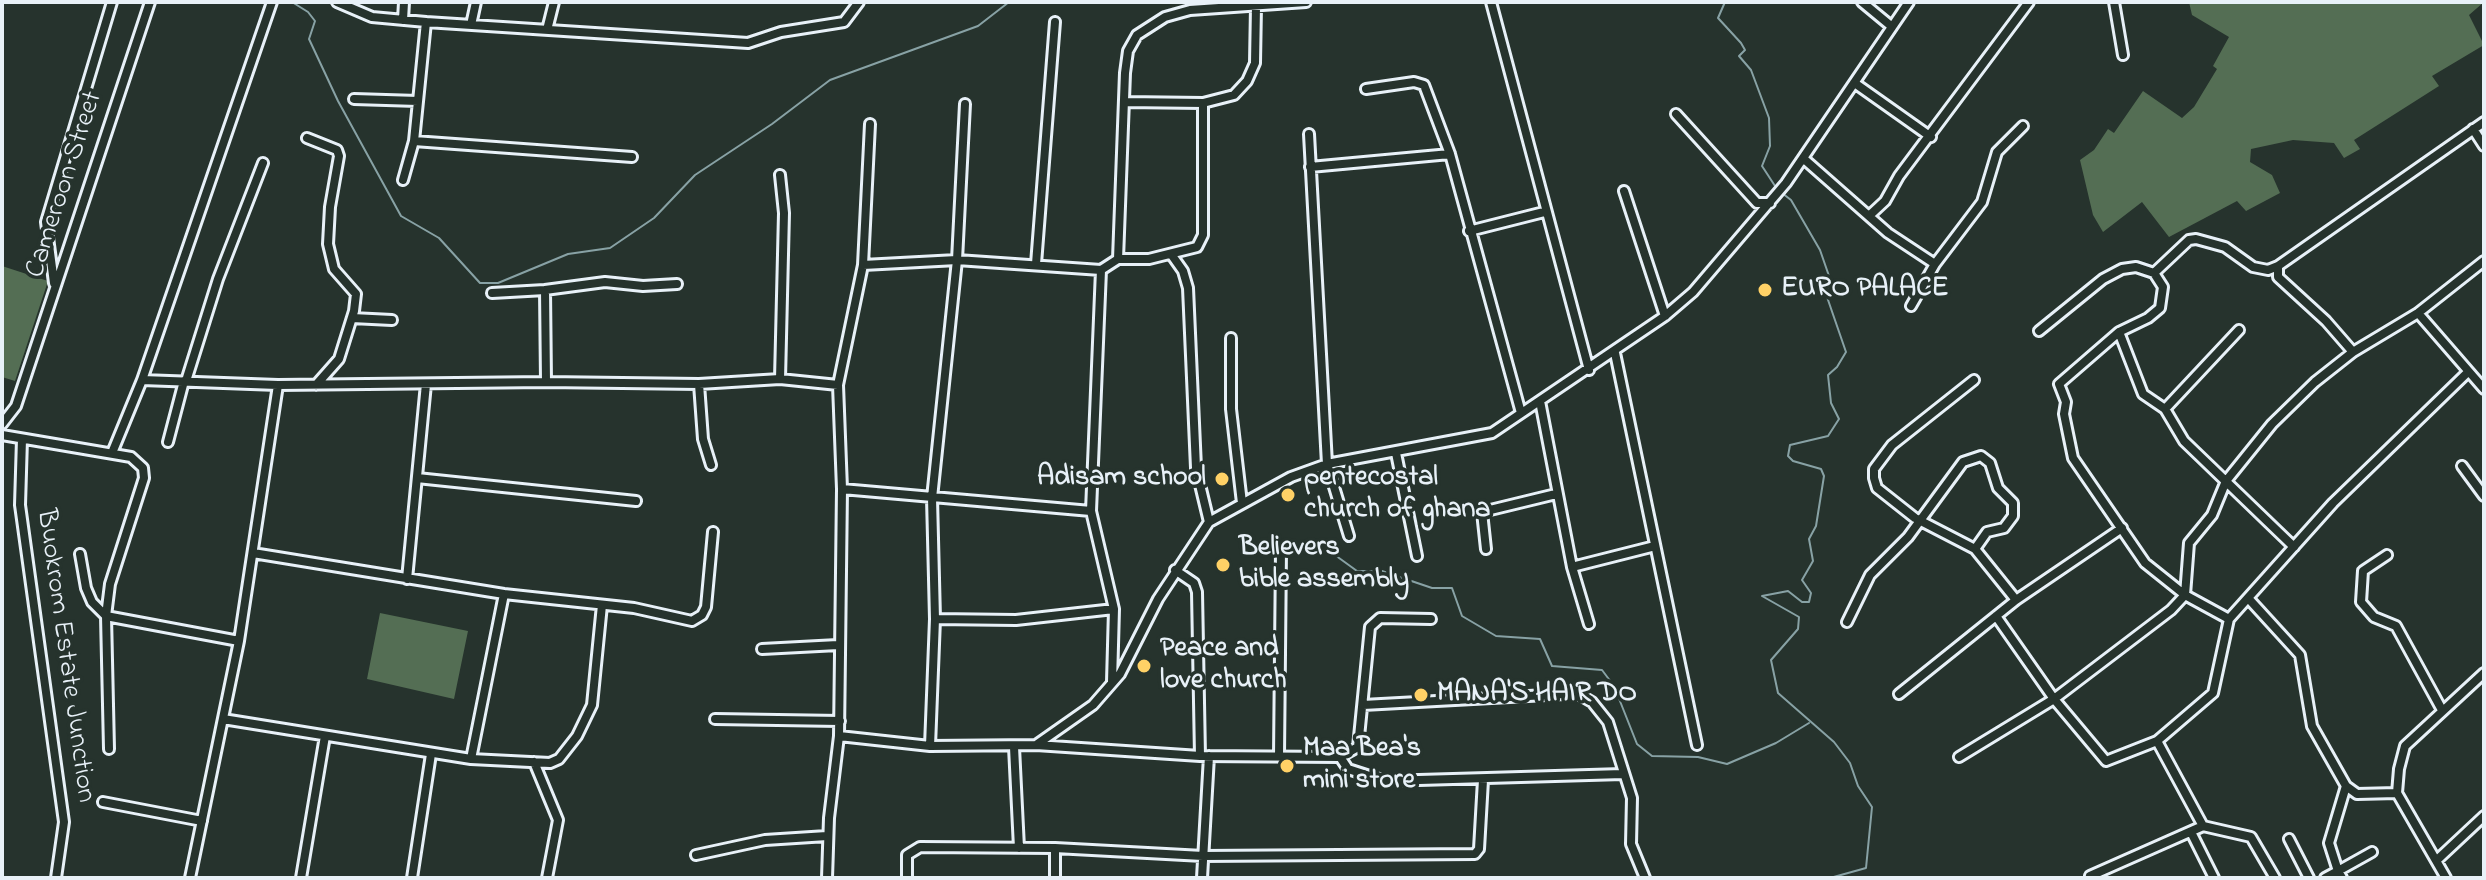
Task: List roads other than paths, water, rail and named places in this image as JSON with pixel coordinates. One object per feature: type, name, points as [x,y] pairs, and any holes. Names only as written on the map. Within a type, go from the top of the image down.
[{"type":"street","points":[[54,289],[46,222],[112,2]]},
{"type":"street","name":"Cameroon Street","points":[[2,424],[16,406],[150,2]]},
{"type":"street","points":[[112,453],[142,380],[272,2]]},
{"type":"street","points":[[337,2],[372,17],[748,43],[781,32],[844,22],[859,2]]},
{"type":"street","points":[[403,20],[404,2]]},
{"type":"street","points":[[471,25],[476,2]]},
{"type":"street","points":[[547,30],[554,2]]},
{"type":"street","points":[[1118,259],[1128,51],[1137,35],[1165,17],[1190,10],[1306,2]]},
{"type":"street","points":[[1491,2],[1544,212],[1589,370]]},
{"type":"street","points":[[1862,2],[1891,26]]},
{"type":"street","points":[[1036,745],[1075,720],[1120,674],[1175,570],[1209,522],[1291,477],[1327,464],[1492,433],[1615,353],[1665,316],[1693,292],[1786,183],[1909,2]]},
{"type":"street","points":[[1870,215],[1885,201],[1899,176],[2029,2]]},
{"type":"street","points":[[2114,2],[2123,55]]},
{"type":"street","points":[[1125,102],[1203,103],[1234,95],[1247,81],[1255,63],[1256,6]]},
{"type":"street","points":[[403,180],[414,141],[426,22]]},
{"type":"street","points":[[1036,264],[1055,22]]},
{"type":"street","points":[[1366,89],[1414,82],[1424,85],[1450,154],[1521,413]]},
{"type":"street","points":[[1856,84],[1931,137]]},
{"type":"street","points":[[354,99],[418,101]]},
{"type":"street","points":[[863,265],[957,260],[1101,270],[1118,259],[1171,254],[1197,247],[1202,242],[1203,103]]},
{"type":"street","points":[[930,746],[935,619],[932,498],[957,260],[965,104]]},
{"type":"street","points":[[1676,114],[1757,203],[1770,203]]},
{"type":"street","points":[[2268,270],[2484,122]]},
{"type":"street","points":[[827,878],[827,836],[840,721],[838,645],[842,489],[838,385],[863,265],[870,124]]},
{"type":"street","points":[[1911,306],[1935,264],[1982,202],[1997,152],[2023,126]]},
{"type":"street","points":[[2473,129],[2484,146]]},
{"type":"street","points":[[1309,134],[1327,464],[1349,536]]},
{"type":"street","points":[[307,138],[337,150],[339,156],[327,235],[334,269],[356,294],[339,359],[316,385]]},
{"type":"street","points":[[414,141],[632,157]]},
{"type":"street","points":[[1310,167],[1450,154]]},
{"type":"street","points":[[1804,159],[1888,233],[1935,264]]},
{"type":"street","points":[[168,442],[218,279],[263,163]]},
{"type":"street","points":[[780,175],[784,213],[780,379]]},
{"type":"street","points":[[1624,191],[1665,316]]},
{"type":"street","points":[[1469,231],[1544,212]]},
{"type":"street","points":[[2154,273],[2189,240],[2225,247],[2243,263],[2268,270],[2278,277],[2326,321],[2353,352]]},
{"type":"street","points":[[1171,254],[1183,271],[1188,288],[1196,468],[1209,522]]},
{"type":"street","points":[[1959,757],[2054,699],[2185,595],[2189,543],[2212,515],[2226,481],[2272,424],[2315,382],[2353,352],[2418,313],[2484,261]]},
{"type":"street","points":[[2278,266],[2278,277]]},
{"type":"street","points":[[2039,331],[2103,279],[2122,269],[2136,267],[2154,273],[2163,287],[2160,308],[2154,315],[2119,332],[2059,384],[2066,402],[2064,414],[2073,458],[2145,563],[2185,595],[2229,619]]},
{"type":"street","points":[[1101,270],[1091,511],[1114,609],[1112,683]]},
{"type":"street","points":[[492,293],[605,282],[643,286],[677,284]]},
{"type":"street","points":[[545,290],[546,382]]},
{"type":"street","points":[[2418,313],[2484,389]]},
{"type":"street","points":[[352,318],[392,320]]},
{"type":"street","points":[[2165,409],[2239,330]]},
{"type":"street","points":[[2119,332],[2143,394],[2165,409],[2184,441],[2294,547]]},
{"type":"street","points":[[1231,338],[1231,409],[1242,503]]},
{"type":"street","points":[[1615,353],[1697,745]]},
{"type":"street","points":[[1996,616],[2054,699],[2106,761],[2157,741],[2213,693],[2229,619],[2333,503],[2468,372]]},
{"type":"street","points":[[142,380],[316,385],[699,384],[780,379],[838,385]]},
{"type":"street","points":[[1974,380],[1892,445],[1874,469],[1877,488],[1921,521],[1975,549],[2016,600]]},
{"type":"street","points":[[407,579],[426,384]]},
{"type":"street","points":[[699,384],[703,439],[711,465]]},
{"type":"street","points":[[190,878],[239,641],[278,385]]},
{"type":"street","points":[[1540,401],[1572,567],[1589,624]]},
{"type":"street","points":[[2,435],[112,453],[137,461],[144,478],[110,584],[106,616],[109,749]]},
{"type":"street","name":"Buokrom Estate Junction","points":[[22,439],[20,505],[64,822],[56,878]]},
{"type":"street","points":[[1396,453],[1417,556]]},
{"type":"street","points":[[1847,622],[1870,575],[1921,521],[1963,462],[1973,457],[1985,457],[1998,488],[2013,503],[2013,516],[2004,528],[1987,532],[1975,549]]},
{"type":"street","points":[[2462,466],[2484,496]]},
{"type":"street","points":[[417,478],[636,501]]},
{"type":"street","points":[[842,489],[1091,511]]},
{"type":"street","points":[[1486,549],[1482,512],[1556,494]]},
{"type":"street","points":[[1899,694],[2016,600],[2122,528]]},
{"type":"street","points":[[253,553],[504,594],[662,613],[692,621],[702,615],[706,607],[713,532]]},
{"type":"street","points":[[1572,567],[1655,546]]},
{"type":"street","points":[[1279,756],[1281,550]]},
{"type":"street","points":[[80,554],[86,588],[92,602],[106,616],[239,641]]},
{"type":"street","points":[[2387,555],[2363,571],[2359,592],[2361,602],[2374,617],[2396,626],[2442,710]]},
{"type":"street","points":[[1175,570],[1194,583],[1197,592],[1204,756],[1202,878]]},
{"type":"street","points":[[471,759],[504,594]]},
{"type":"street","points":[[2248,598],[2300,655],[2312,726],[2346,786],[2357,794],[2397,793]]},
{"type":"street","points":[[223,719],[431,754],[550,763],[559,759],[577,736],[592,705],[602,605]]},
{"type":"street","points":[[935,619],[1016,620],[1114,609]]},
{"type":"street","points":[[839,736],[930,746],[1036,745],[1204,756],[1340,757],[1358,747],[1370,627],[1380,618],[1431,619]]},
{"type":"street","points":[[762,649],[838,645]]},
{"type":"street","points":[[2446,878],[2397,793],[2405,746],[2484,673]]},
{"type":"street","points":[[1363,705],[1580,695],[1592,702],[1608,722],[1632,798],[1631,844],[1645,878]]},
{"type":"street","points":[[715,719],[840,721]]},
{"type":"street","points":[[301,878],[325,736]]},
{"type":"street","points":[[2157,741],[2203,826]]},
{"type":"street","points":[[1014,747],[1019,848]]},
{"type":"street","points":[[412,878],[431,754]]},
{"type":"street","points":[[1340,757],[1348,769],[1364,777],[1385,781],[1623,774]]},
{"type":"street","points":[[534,762],[558,820],[547,878]]},
{"type":"street","points":[[907,878],[907,855],[920,847],[1055,848],[1203,856],[1475,854],[1479,849],[1483,780]]},
{"type":"street","points":[[2340,874],[2329,843],[2346,786]]},
{"type":"street","points":[[103,802],[202,821]]},
{"type":"street","points":[[2437,860],[2484,816]]},
{"type":"street","points":[[2090,876],[2203,826],[2251,837],[2275,878]]},
{"type":"street","points":[[2191,832],[2214,878]]},
{"type":"street","points":[[696,855],[754,842],[827,836]]},
{"type":"street","points":[[2289,839],[2309,878]]},
{"type":"street","points":[[1055,848],[1055,878]]},
{"type":"street","points":[[2325,878],[2340,874],[2372,852]]},
{"type":"waterway","points":[[292,2],[308,12],[315,21],[309,39],[338,101],[401,216],[439,238],[480,283],[498,283],[568,254],[610,248],[654,218],[695,175],[772,124],[830,80],[978,26],[1009,2]]},
{"type":"waterway","points":[[1725,2],[1718,18],[1745,50],[1739,56],[1751,70],[1769,118],[1770,146],[1762,166],[1777,189]]},
{"type":"waterway","points":[[1782,193],[1791,200],[1820,250],[1829,276],[1827,297],[1846,352],[1828,375],[1831,403],[1839,419],[1828,436],[1790,445],[1788,456],[1793,461],[1821,469],[1824,476],[1816,526],[1809,539],[1813,561],[1802,580],[1811,593],[1809,602],[1802,602],[1788,591],[1762,596],[1799,617],[1798,629],[1771,660],[1778,693],[1834,742],[1850,763],[1858,786],[1872,807],[1866,868],[1830,878]]},
{"type":"waterway","points":[[1328,550],[1357,571],[1382,571],[1432,588],[1452,588],[1462,616],[1496,636],[1540,639],[1552,666],[1602,670],[1614,686],[1637,744],[1652,756],[1698,757],[1727,764],[1776,743],[1809,723]]},
{"type":"place","name":"EURO PALACE","points":[[1765,290]]},
{"type":"place","name":"Adisam school","points":[[1222,479]]},
{"type":"place","name":"pentecostal church of ghana","points":[[1288,495]]},
{"type":"place","name":"Believers bible assembly","points":[[1223,565]]},
{"type":"place","name":"Peace and love church","points":[[1144,666]]},
{"type":"place","name":"MANA'S HAIR DO","points":[[1421,695]]},
{"type":"place","name":"Maa Bea's mini store","points":[[1287,766]]}]
